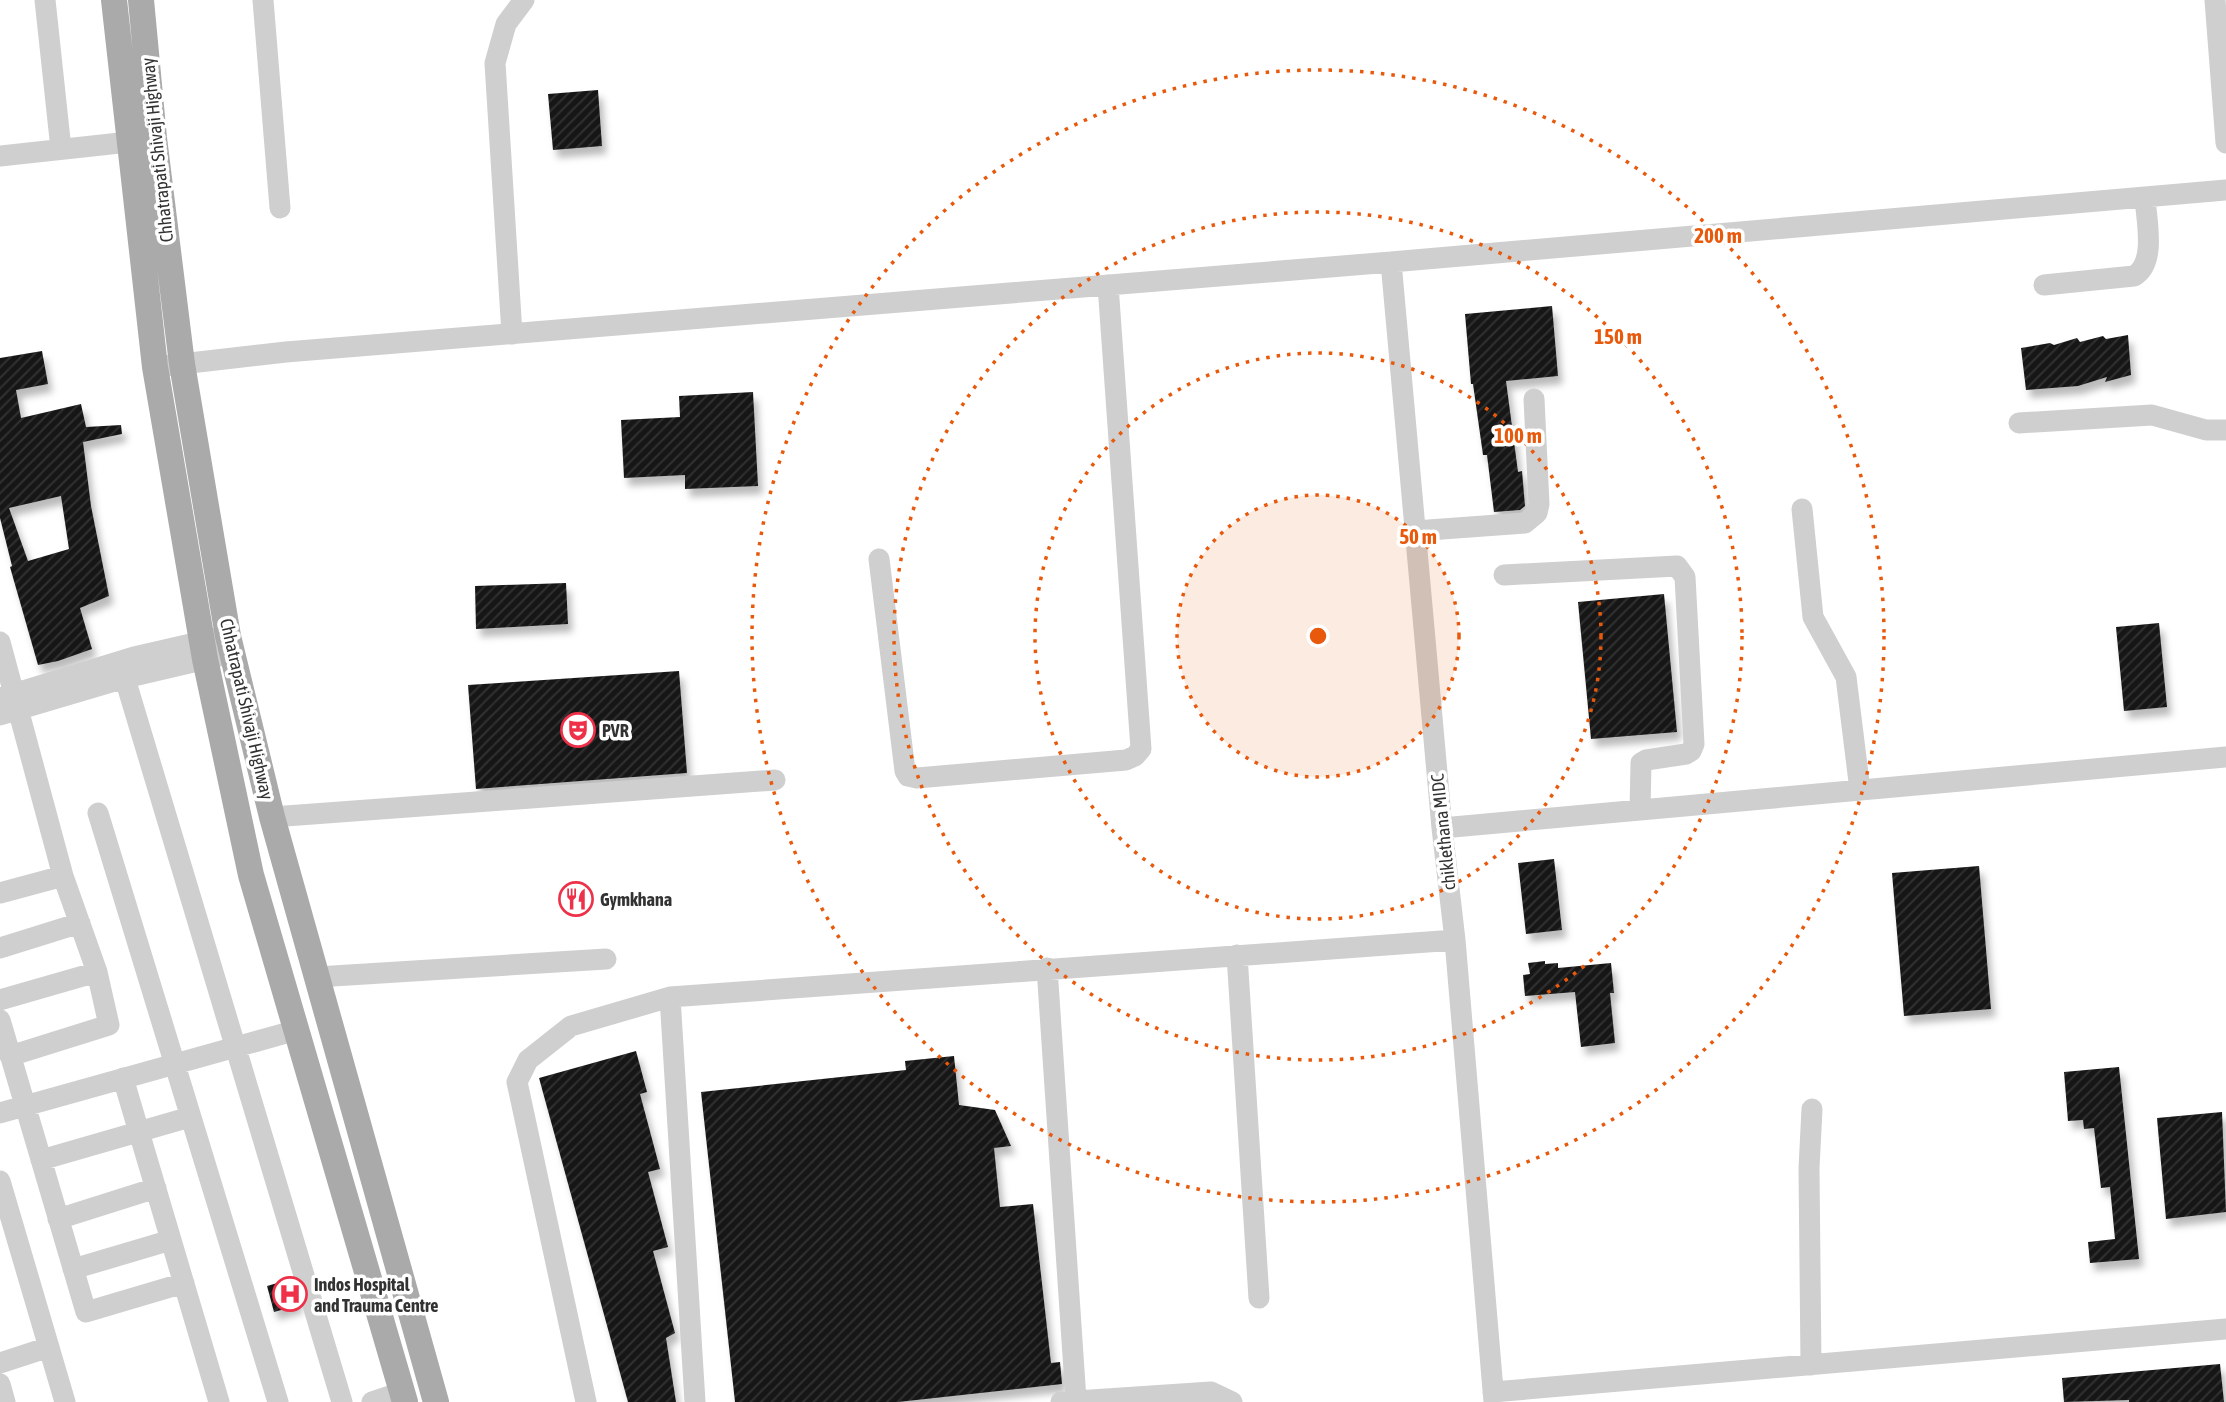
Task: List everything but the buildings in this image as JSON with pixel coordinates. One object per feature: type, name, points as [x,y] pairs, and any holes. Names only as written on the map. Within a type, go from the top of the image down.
[{"type":"main road","name":"Chhatrapati Shivaji Highway","points":[[114,0],[155,366],[204,650],[251,875],[404,1397]]},
{"type":"main road","name":"Chhatrapati Shivaji Highway","points":[[141,0],[154,138],[182,364],[230,645],[272,817],[436,1402]]},
{"type":"street","points":[[46,0],[61,149]]},
{"type":"street","points":[[263,0],[280,208]]},
{"type":"street","points":[[512,334],[495,62],[506,24],[524,0]]},
{"type":"street","points":[[2219,2],[2226,142]]},
{"type":"street","points":[[0,156],[129,142]]},
{"type":"street","points":[[155,366],[286,352],[1391,262],[2226,190]]},
{"type":"street","points":[[2044,285],[2134,276],[2140,273],[2147,254],[2145,197]]},
{"type":"street","name":"chiklethana MIDC","points":[[1391,262],[1442,828],[1455,940],[1493,1397]]},
{"type":"street","points":[[879,559],[905,771],[908,776],[917,778],[1126,760],[1141,749],[1108,285]]},
{"type":"street","points":[[1415,531],[1525,523],[1533,518],[1539,504],[1534,399]]},
{"type":"street","points":[[2019,423],[2152,415],[2206,430],[2226,430]]},
{"type":"street","points":[[1802,509],[1813,617],[1846,677],[1860,790]]},
{"type":"street","points":[[1504,575],[1678,566],[1682,570],[1685,576],[1694,744],[1686,754],[1641,763],[1640,810]]},
{"type":"street","points":[[0,642],[9,704],[97,972],[110,1025],[10,1056]]},
{"type":"street","points":[[9,704],[122,670],[230,645]]},
{"type":"street","points":[[122,670],[342,1402]]},
{"type":"street","points":[[1442,828],[2226,757]]},
{"type":"street","points":[[272,817],[775,780]]},
{"type":"street","points":[[98,813],[278,1402]]},
{"type":"street","points":[[0,893],[64,876]]},
{"type":"street","points":[[0,948],[80,923]]},
{"type":"street","points":[[586,1402],[517,1082],[528,1060],[571,1026],[670,998],[1047,968],[1455,940]]},
{"type":"street","points":[[1237,955],[1259,1298]]},
{"type":"street","points":[[317,977],[606,959]]},
{"type":"street","points":[[1047,968],[1068,1401],[1211,1392],[1232,1402]]},
{"type":"street","points":[[0,1000],[97,972]]},
{"type":"street","points":[[670,998],[695,1402]]},
{"type":"street","points":[[0,1020],[86,1312],[184,1283]]},
{"type":"street","points":[[0,1113],[297,1030]]},
{"type":"street","points":[[123,1079],[219,1402]]},
{"type":"street","points":[[1811,1365],[1809,1168],[1812,1109]]},
{"type":"street","points":[[41,1160],[190,1117]]},
{"type":"street","points":[[0,1181],[4,1205],[65,1402]]},
{"type":"street","points":[[58,1219],[156,1188]]},
{"type":"street","points":[[73,1269],[172,1240]]},
{"type":"street","points":[[1493,1397],[1811,1365],[2226,1329]]},
{"type":"street","points":[[0,1363],[49,1347]]},
{"type":"street","points":[[0,1384],[5,1402]]},
{"type":"street","points":[[372,1402],[404,1397]]},
{"type":"place","name":"PVR","points":[[578,730]]},
{"type":"place","name":"Gymkhana","points":[[576,899]]},
{"type":"place","name":"Indos Hospital and Trauma Centre","points":[[290,1294]]}]
